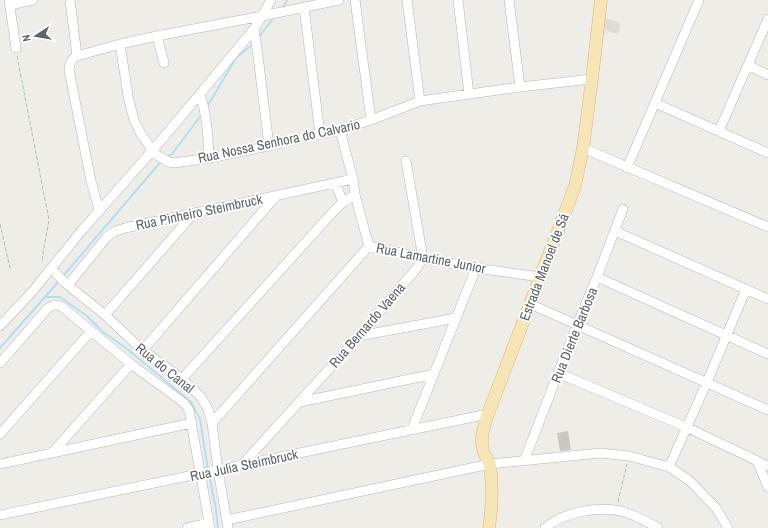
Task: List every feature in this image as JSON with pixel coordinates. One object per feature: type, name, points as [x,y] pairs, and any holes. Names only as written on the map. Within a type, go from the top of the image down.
[{"type":"main road","name":"Estrada Manoel de Sá","points":[[487,528],[492,491],[490,464],[481,447],[482,432],[575,186],[583,148],[600,0]]},
{"type":"street","points":[[16,48],[10,3],[33,0]]},
{"type":"street","points":[[70,0],[74,57],[70,63],[69,70],[99,210]]},
{"type":"street","points":[[0,326],[32,292],[99,210],[154,152],[200,94],[254,33],[271,0]]},
{"type":"street","points":[[74,57],[120,44],[157,36],[339,0]]},
{"type":"street","points":[[355,0],[371,120]]},
{"type":"street","points":[[408,0],[420,101]]},
{"type":"street","points":[[458,0],[469,94]]},
{"type":"street","points":[[509,0],[520,87]]},
{"type":"street","points":[[627,168],[696,1]]},
{"type":"street","points":[[304,7],[320,134]]},
{"type":"street","points":[[719,131],[768,19]]},
{"type":"street","points":[[254,33],[269,146]]},
{"type":"street","points":[[157,36],[164,63]]},
{"type":"street","points":[[120,44],[128,96],[134,120],[154,152]]},
{"type":"street","points":[[748,66],[768,75]]},
{"type":"street","name":"Rua Nossa Senhora do Calvario","points":[[154,152],[169,162],[174,163],[209,158],[340,130],[420,101],[592,79]]},
{"type":"street","points":[[200,94],[204,105],[209,158]]},
{"type":"street","points":[[655,103],[768,152]]},
{"type":"street","name":"Rua Lamartine Junior","points":[[340,130],[368,246],[476,268],[540,277]]},
{"type":"street","points":[[583,148],[768,227]]},
{"type":"street","points":[[406,161],[423,258]]},
{"type":"street","name":"Rua Pinheiro Steimbruck","points":[[66,283],[113,232],[125,228],[353,179]]},
{"type":"street","points":[[336,182],[343,202]]},
{"type":"street","points":[[182,379],[332,213],[343,202],[355,195]]},
{"type":"street","points":[[143,350],[276,196]]},
{"type":"street","name":"Rua Dierte Barbosa","points":[[524,461],[623,209]]},
{"type":"street","points":[[104,316],[194,213]]},
{"type":"street","points":[[615,230],[768,298]]},
{"type":"street","points":[[212,423],[368,246]]},
{"type":"street","name":"Rua Bernardo Vaena","points":[[242,465],[359,336],[416,269],[423,258]]},
{"type":"street","points":[[412,429],[476,268]]},
{"type":"street","name":"Rua do Canal","points":[[56,274],[143,350],[182,379],[201,397],[208,409],[212,423],[217,471],[228,524]]},
{"type":"street","points":[[597,278],[768,354]]},
{"type":"street","points":[[669,467],[746,289]]},
{"type":"street","name":"Rua do Canal","points":[[0,363],[48,308],[56,304],[61,306],[131,364],[184,403],[189,410],[202,474],[209,526]]},
{"type":"street","points":[[530,304],[768,410]]},
{"type":"street","points":[[359,336],[456,318]]},
{"type":"street","points":[[0,434],[91,332]]},
{"type":"street","points":[[52,453],[131,364]]},
{"type":"street","points":[[558,373],[686,427],[768,466]]},
{"type":"street","points":[[300,402],[434,374]]},
{"type":"street","name":"Rua Julia Steimbruck","points":[[0,515],[488,414]]},
{"type":"street","points":[[0,464],[192,423]]},
{"type":"street","points":[[228,524],[490,464],[600,453],[629,456],[669,467],[690,481],[716,508],[728,528]]},
{"type":"street","points":[[757,461],[768,487]]},
{"type":"street","points":[[545,528],[560,518],[600,509],[616,510],[638,518],[658,528]]},
{"type":"street","points":[[187,528],[209,526]]},
{"type":"path","points":[[16,48],[49,220],[42,263]]},
{"type":"path","points":[[0,224],[10,268]]},
{"type":"path","points":[[616,510],[629,456]]},
{"type":"shaded area","points":[[601,17],[620,23],[619,33],[613,33],[605,30],[605,35],[600,33]]},
{"type":"building","points":[[568,431],[571,450],[560,451],[557,433]]},
{"type":"waterway","points":[[281,9],[287,0]]},
{"type":"waterway","points":[[259,37],[274,17]]},
{"type":"waterway","points":[[207,107],[236,58],[253,44]]},
{"type":"waterway","points":[[167,157],[172,154],[202,114]]},
{"type":"waterway","points":[[63,276],[162,161]]},
{"type":"waterway","points":[[0,348],[59,281]]},
{"type":"waterway","points":[[45,297],[60,297],[87,316],[103,332],[126,348],[191,402],[200,419],[208,470]]},
{"type":"waterway","points":[[209,474],[218,528]]}]
